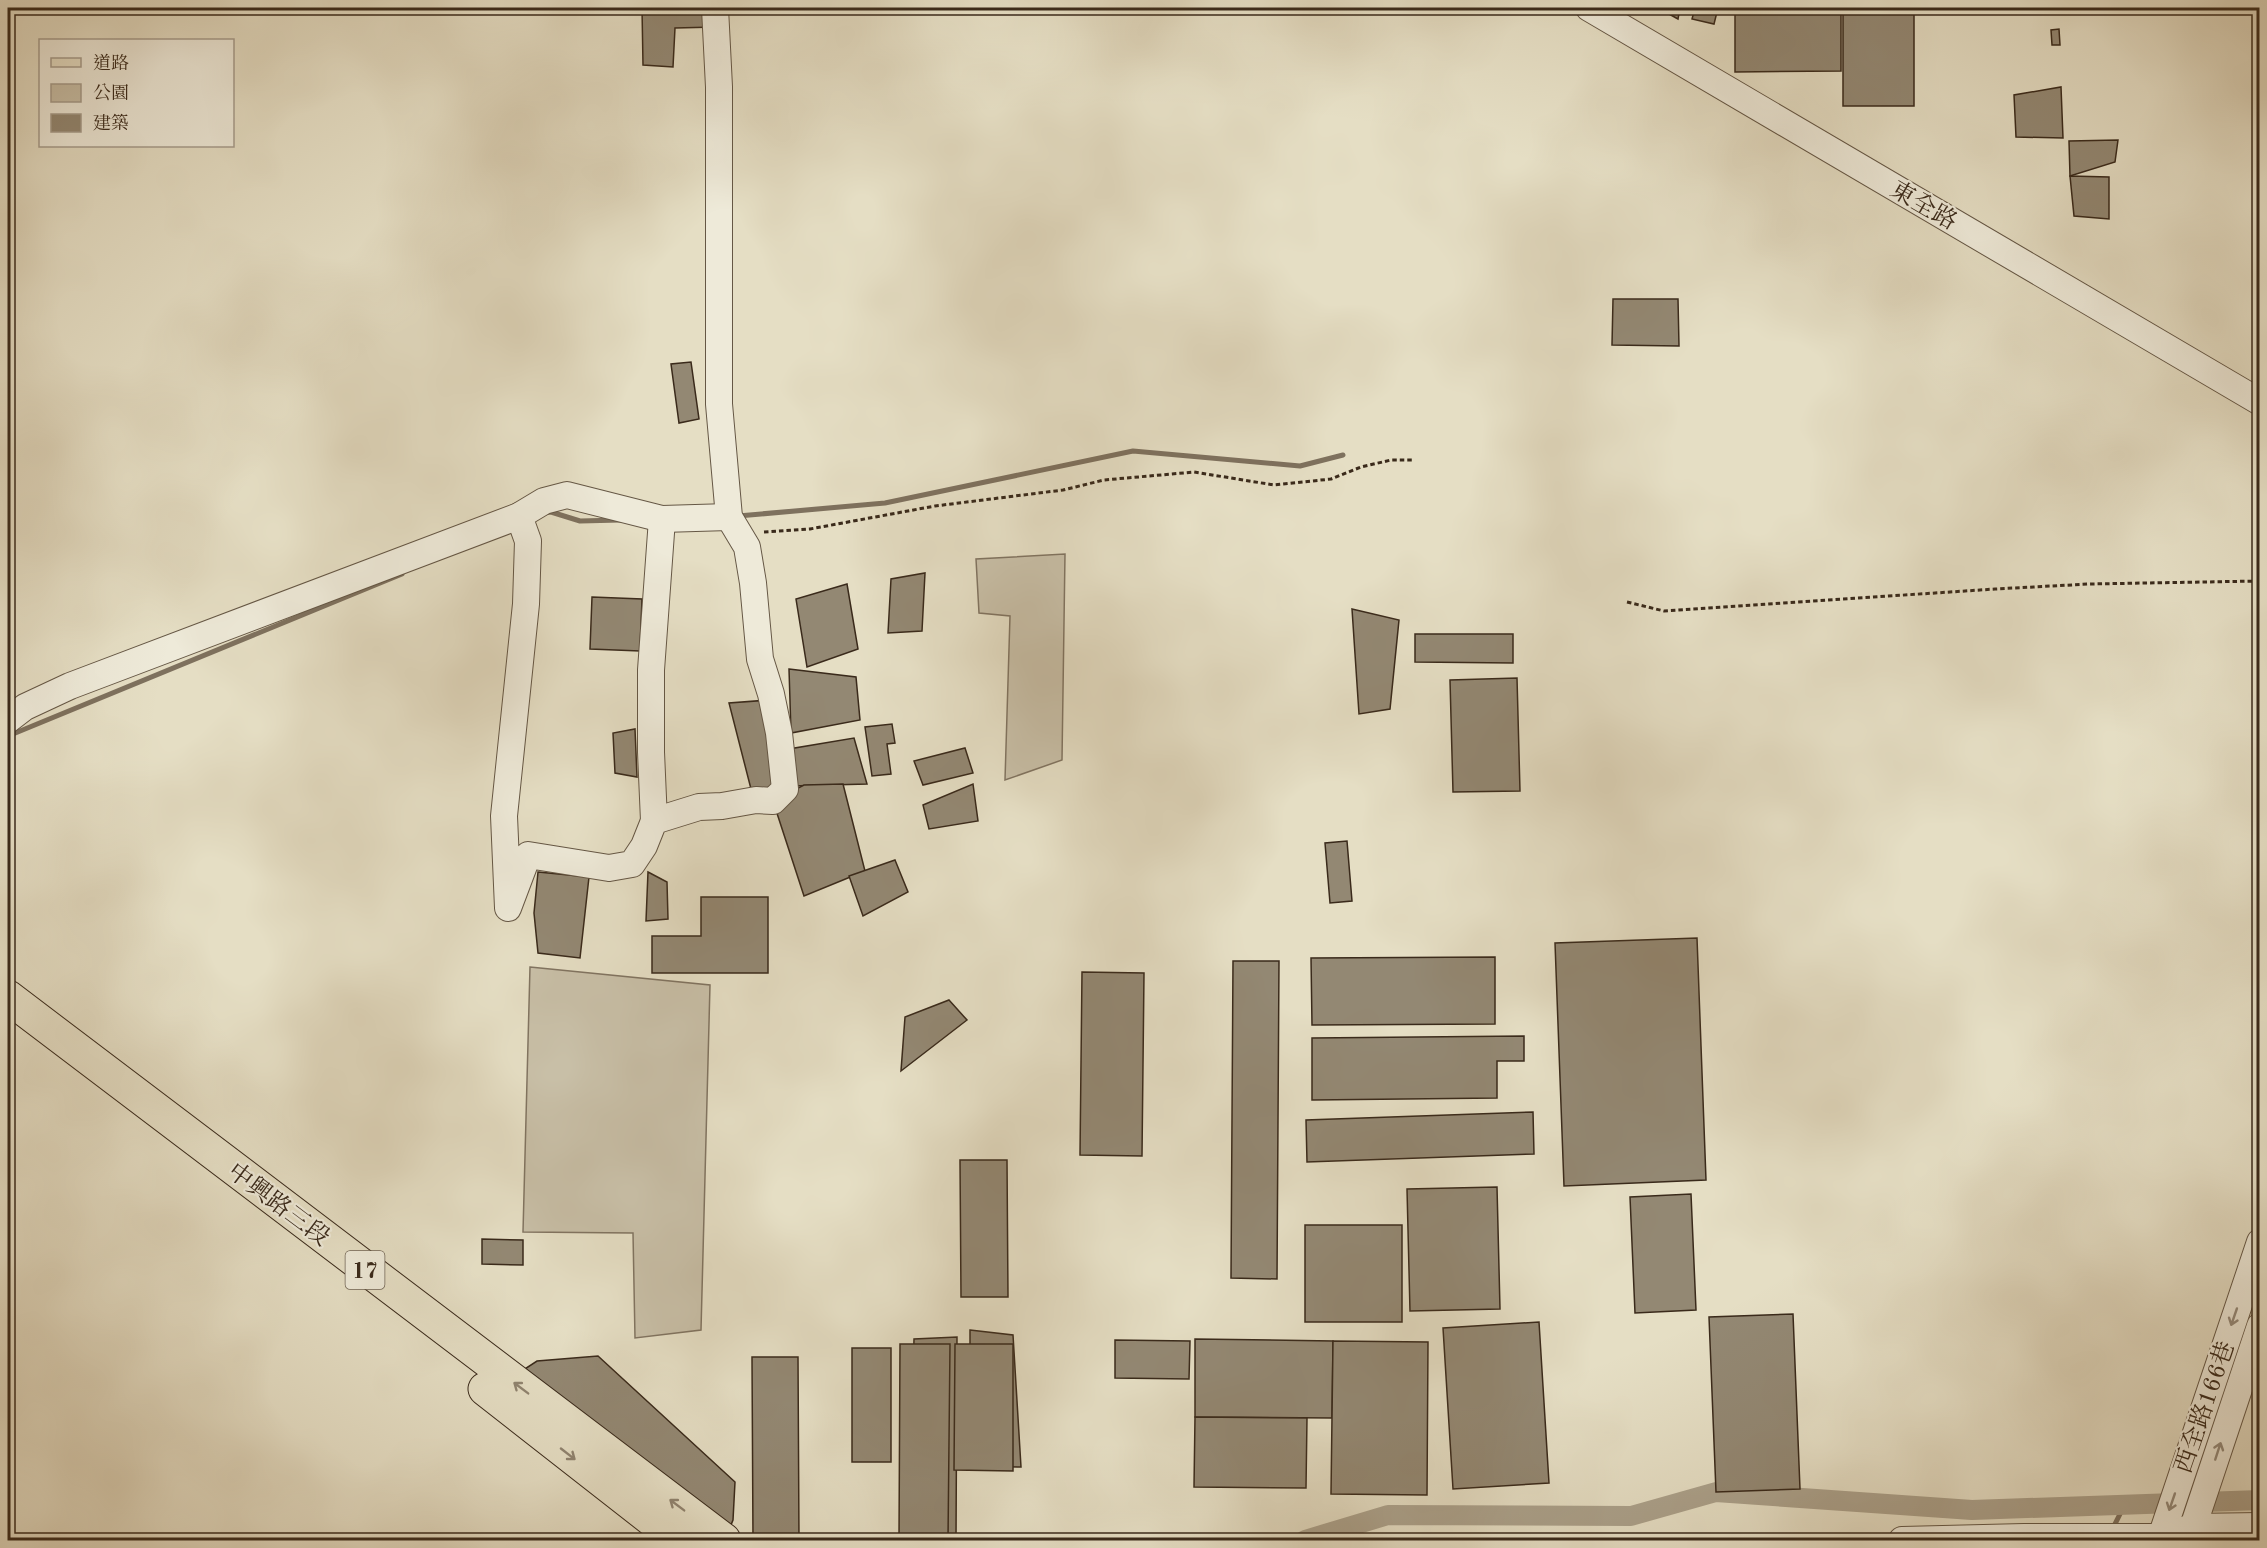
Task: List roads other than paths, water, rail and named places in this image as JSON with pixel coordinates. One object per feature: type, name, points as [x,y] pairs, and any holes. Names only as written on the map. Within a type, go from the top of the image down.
[{"type":"main road","name":"中興路三段","points":[[8,997],[724,1540]]},
{"type":"main road","name":"中興路三段","points":[[8,1018],[407,1326],[678,1540]]},
{"type":"street","points":[[654,821],[699,807],[722,806],[756,800],[773,801],[785,789],[779,733],[771,694],[760,659],[753,583],[747,547],[729,517],[719,404],[719,87],[715,8]]},
{"type":"street","name":"東全路","points":[[1589,8],[2259,402]]},
{"type":"street","points":[[8,720],[25,706],[70,686],[519,516],[544,501],[567,495],[662,519],[729,517]]},
{"type":"street","points":[[519,516],[528,541],[526,604],[504,816],[508,908],[528,855],[609,868],[632,864],[644,846],[654,821],[651,670],[662,519]]},
{"type":"street","name":"西全路166巷","points":[[2161,1537],[2259,1242]]},
{"type":"street","name":"西全路166巷","points":[[2193,1527],[2259,1326]]},
{"type":"street","points":[[1902,1540],[2161,1537],[2193,1527],[2259,1526]]},
{"type":"waterway","points":[[738,516],[885,503],[1133,451],[1300,466],[1343,455]]},
{"type":"waterway","points":[[544,513],[551,512],[580,521],[621,520]]},
{"type":"waterway","points":[[8,736],[402,574]]},
{"type":"waterway","points":[[1305,1540],[1388,1515],[1631,1516],[1716,1492],[1972,1510],[2260,1500]]},
{"type":"waterway","points":[[2113,1528],[2125,1504]]}]
